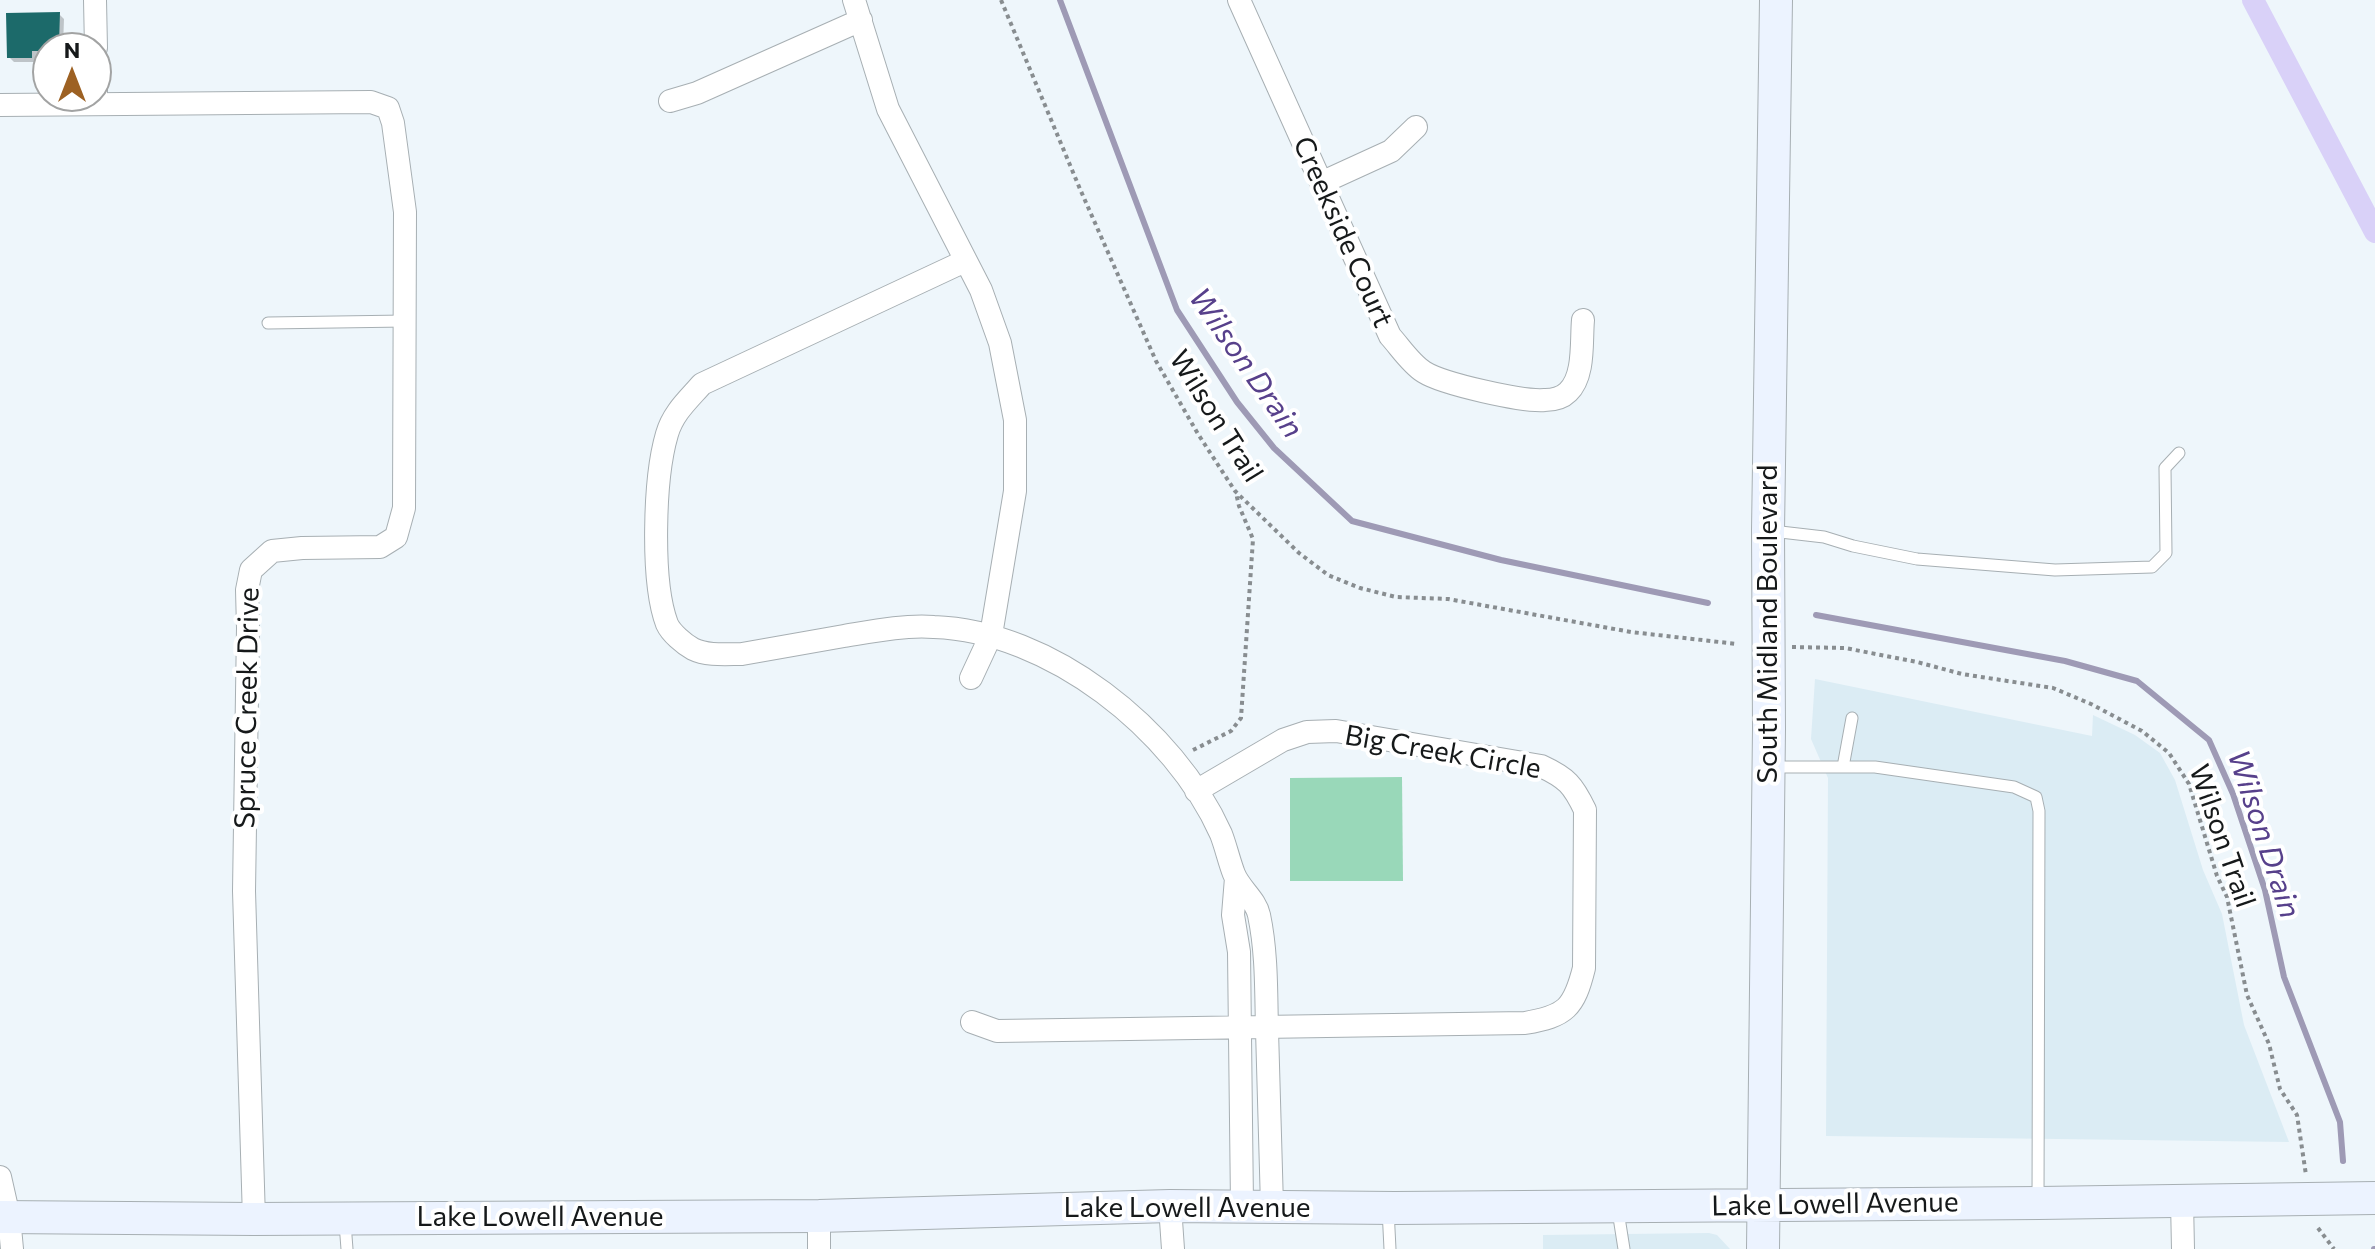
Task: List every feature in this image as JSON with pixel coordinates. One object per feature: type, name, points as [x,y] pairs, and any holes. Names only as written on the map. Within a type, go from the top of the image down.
[{"type":"main road","name":"South Midland Boulevard","points":[[1763,1249],[1768,530],[1776,0]]},
{"type":"main road","name":"Lake Lowell Avenue","points":[[7,1228],[254,1219],[346,1234],[1170,1206],[1388,1208],[2375,1198]]},
{"type":"street","points":[[95,0],[96,32]]},
{"type":"street","name":"Creekside Court","points":[[1241,4],[1390,336],[1423,372],[1461,386],[1543,401],[1558,398],[1573,386],[1578,374],[1583,320]]},
{"type":"street","points":[[670,101],[697,93],[857,10],[888,109],[981,290],[1000,343],[1015,420],[1015,491],[991,635],[971,678]]},
{"type":"street","name":"Spruce Creek Drive","points":[[112,104],[371,102],[388,108],[393,123],[405,212],[404,508],[396,537],[380,547],[272,551],[251,570],[247,590],[244,891],[254,1219]]},
{"type":"street","points":[[0,105],[32,105]]},
{"type":"street","points":[[1321,183],[1391,151],[1416,127]]},
{"type":"street","points":[[965,261],[702,384],[675,414],[667,434],[659,481],[656,579],[668,626],[681,641],[696,651],[716,654],[742,654],[900,627],[972,630],[1054,661],[1096,685],[1144,726],[1174,759],[1196,791],[1221,833],[1236,878],[1258,911],[1264,944],[1267,1026],[1257,1206]]},
{"type":"street","name":"Big Creek Circle","points":[[972,1022],[997,1031],[1525,1023],[1551,1019],[1569,1006],[1584,968],[1585,810],[1576,790],[1562,776],[1541,766],[1336,731],[1307,732],[1283,740],[1196,791]]},
{"type":"street","points":[[1236,878],[1233,915],[1239,952],[1240,1027],[1257,1206]]},
{"type":"street","points":[[0,1177],[7,1228]]},
{"type":"street","points":[[2182,1201],[2183,1249]]},
{"type":"street","points":[[1170,1206],[1173,1249]]},
{"type":"street","points":[[819,1216],[819,1249]]},
{"type":"lane","points":[[268,323],[405,321]]},
{"type":"lane","points":[[1768,530],[1824,537],[1917,559],[2055,570],[2152,567],[2166,553],[2165,468],[2179,453]]},
{"type":"lane","points":[[1843,767],[1852,718]]},
{"type":"lane","points":[[1768,767],[1875,767],[2014,787],[2036,797],[2039,811],[2039,1203]]},
{"type":"lane","points":[[1617,1206],[1624,1249]]},
{"type":"lane","points":[[1388,1208],[1390,1249]]},
{"type":"path","name":"Wilson Trail","points":[[1001,0],[1156,361],[1235,491],[1309,560],[1328,575],[1360,588],[1396,597],[1448,599],[1631,632],[1737,644]]},
{"type":"path","points":[[1174,759],[1231,731],[1241,718],[1253,539],[1235,491]]},
{"type":"path","name":"Wilson Trail","points":[[1790,647],[1845,648],[1962,674],[2053,688],[2142,731],[2169,753],[2189,784],[2217,876],[2227,897],[2247,995],[2269,1044],[2280,1089],[2297,1115],[2307,1178]]},
{"type":"path","points":[[2318,1228],[2334,1249]]},
{"type":"shaded area","points":[[1815,679],[2092,736],[2093,715],[2135,735],[2160,753],[2175,780],[2203,870],[2222,914],[2244,1025],[2289,1142],[1826,1136],[1828,778],[1811,739]]},
{"type":"shaded area","points":[[1543,1235],[1717,1235],[1730,1249],[1543,1249]]},
{"type":"green space","points":[[1402,777],[1403,881],[1290,881],[1290,778]]},
{"type":"building","points":[[60,12],[59,32],[32,32],[32,58],[7,58],[6,13]]},
{"type":"waterway","name":"Wilson Drain","points":[[1060,0],[1177,310],[1237,402],[1274,448],[1352,521],[1501,560],[1708,603]]},
{"type":"waterway","points":[[2253,0],[2375,232]]},
{"type":"waterway","name":"Wilson Drain","points":[[1816,615],[2065,661],[2137,681],[2209,740],[2233,794],[2265,890],[2284,977],[2340,1122],[2343,1161]]}]
